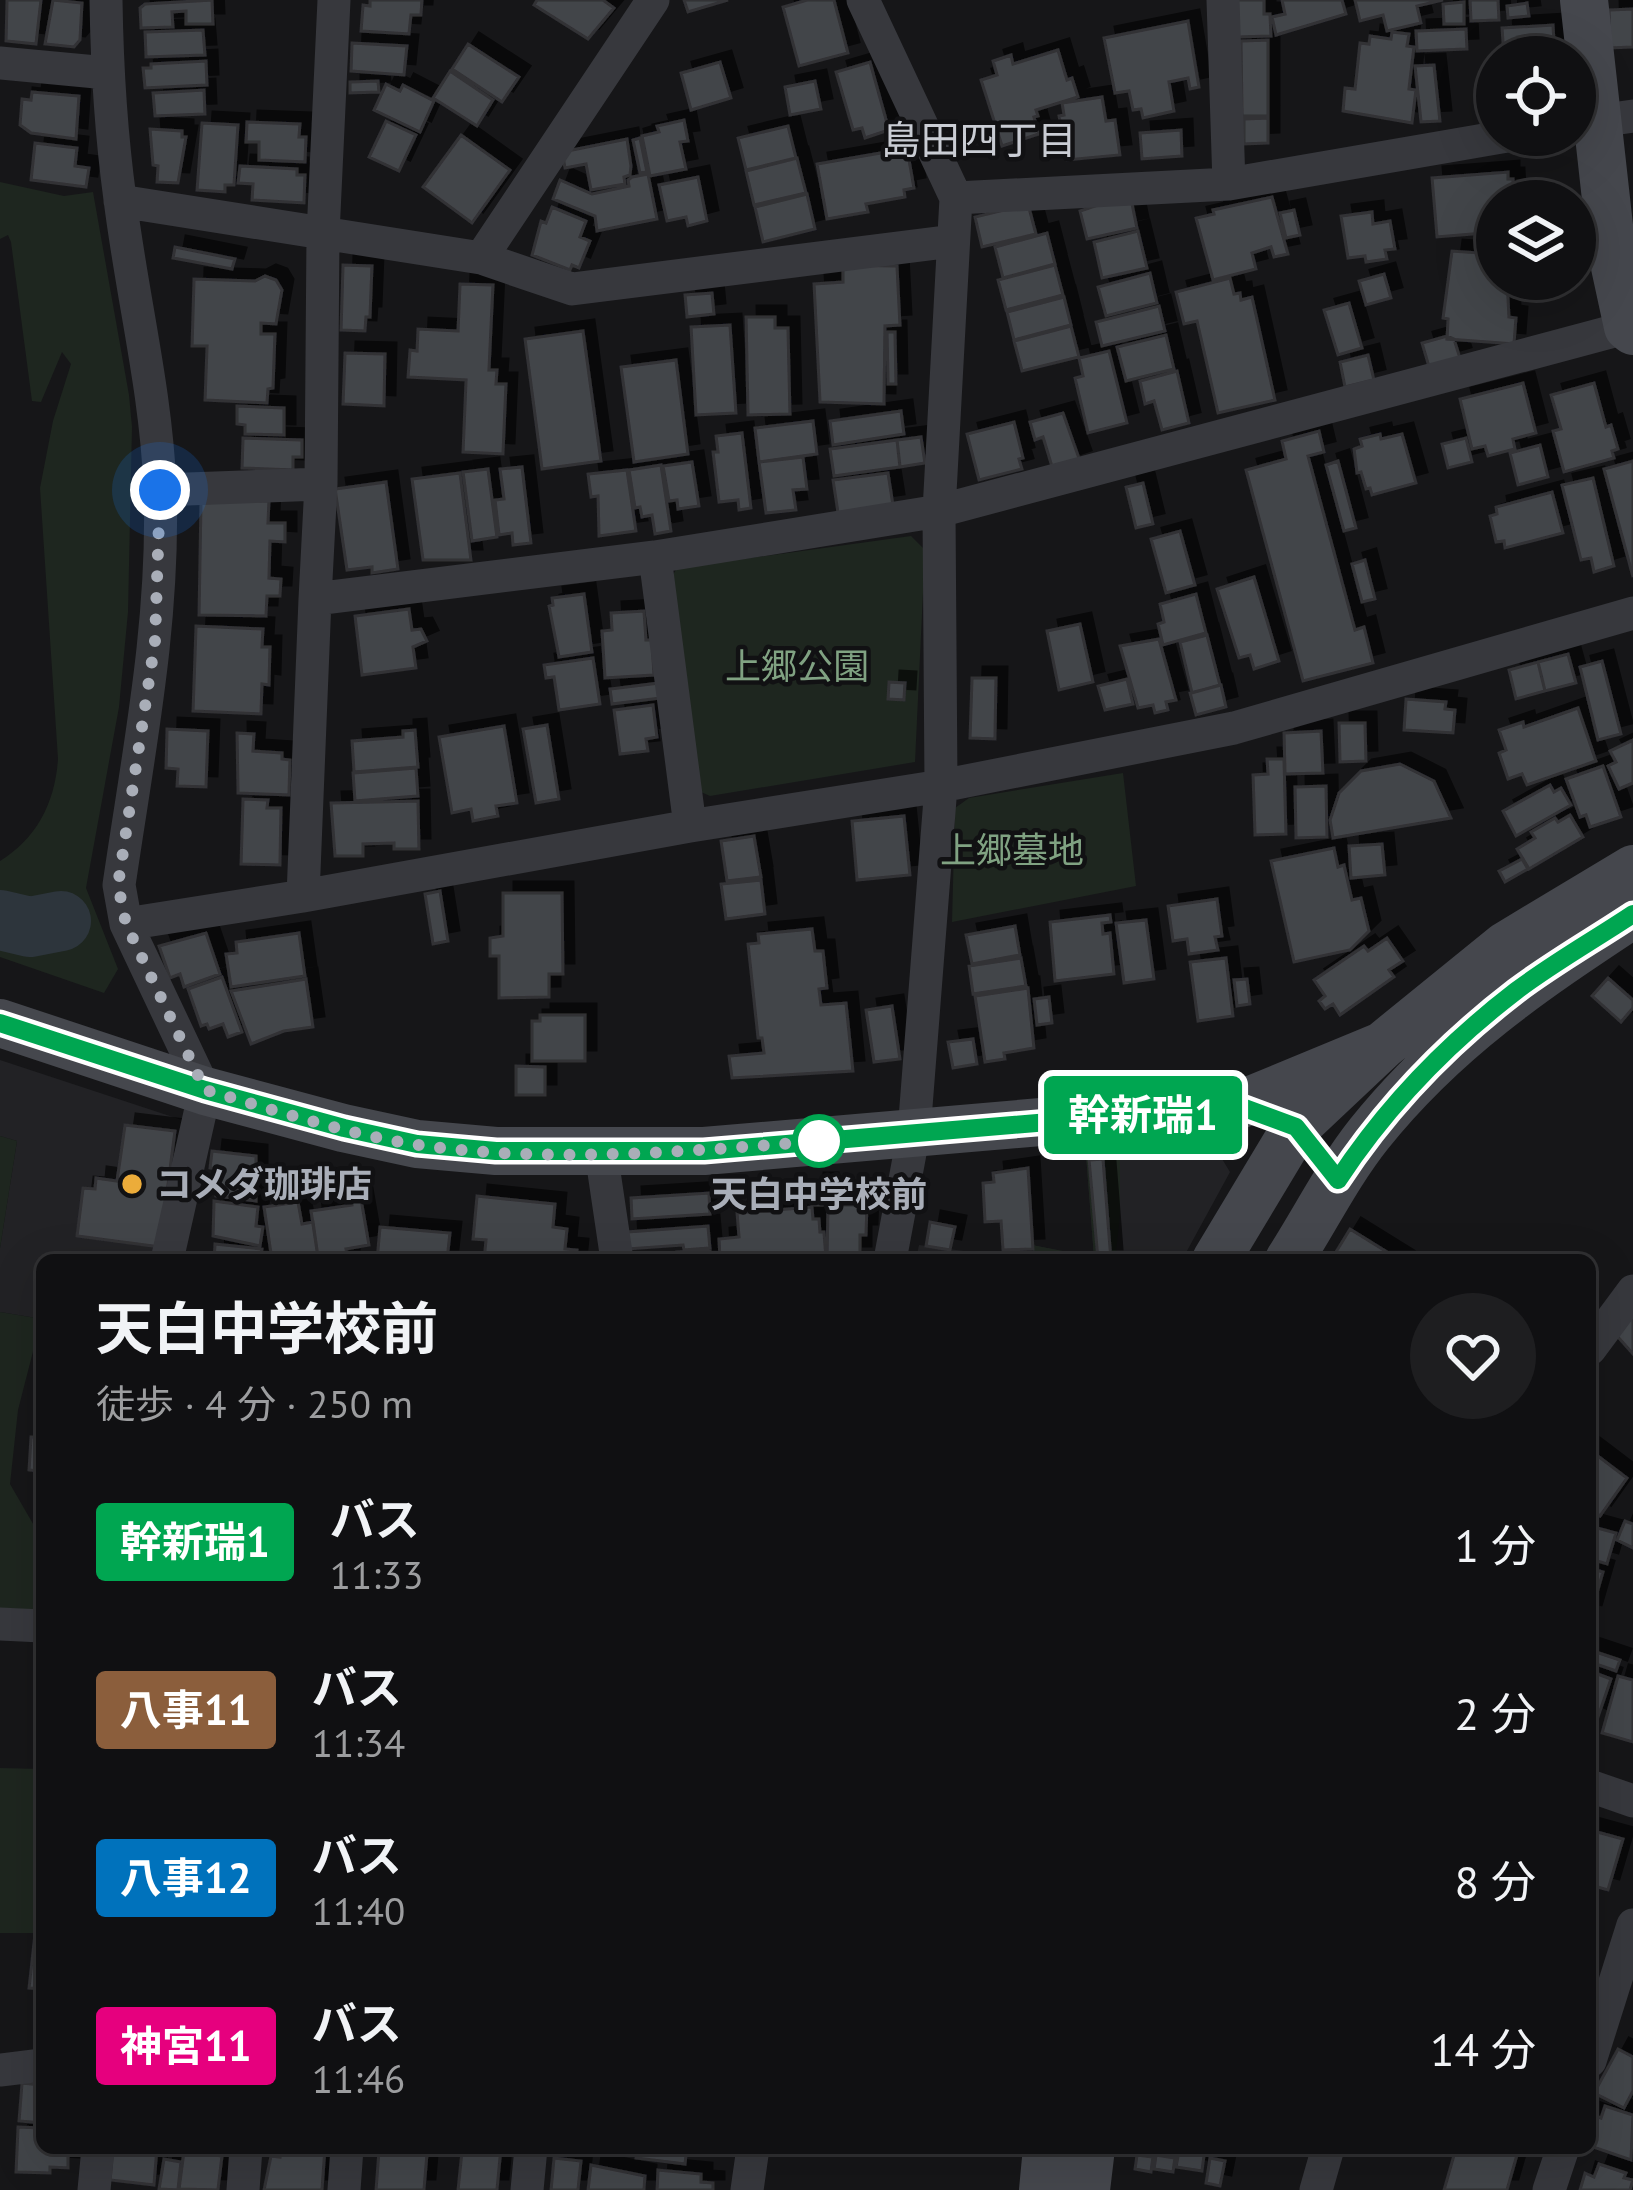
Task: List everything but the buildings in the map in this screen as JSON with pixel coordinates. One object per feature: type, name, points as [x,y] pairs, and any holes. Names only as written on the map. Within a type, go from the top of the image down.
[{"type":"main road","points":[[1583,0],[1601,120],[1612,253],[1631,328]]},
{"type":"main road","points":[[1220,1254],[1296,1127],[1382,1046],[1505,946],[1633,868]]},
{"type":"main road","points":[[1293,1254],[1367,1137],[1421,1073],[1516,991],[1633,914]]},
{"type":"main road","points":[[0,1023],[205,1090],[417,1144],[496,1151],[704,1151],[1239,1106],[1382,1046]]},
{"type":"main road","points":[[1239,1106],[1296,1127],[1338,1180]]},
{"type":"main road","points":[[1043,2190],[1046,2154]]},
{"type":"main road","points":[[1086,2190],[1090,2154]]},
{"type":"street","points":[[106,0],[107,73],[120,201],[154,406],[160,490],[155,641],[118,885],[126,924],[205,1090],[168,1254]]},
{"type":"street","points":[[303,896],[321,484],[323,234],[334,0]]},
{"type":"street","points":[[481,258],[653,0]]},
{"type":"street","points":[[863,0],[956,198],[939,511],[941,786],[914,1132],[891,1254]]},
{"type":"street","points":[[1223,0],[1229,184]]},
{"type":"street","points":[[0,63],[107,73]]},
{"type":"street","points":[[956,198],[1229,184],[1476,142]]},
{"type":"street","points":[[120,201],[481,258],[572,289],[953,241]]},
{"type":"street","points":[[315,599],[655,557],[939,511],[1631,328]]},
{"type":"street","points":[[160,490],[321,484]]},
{"type":"street","points":[[655,557],[690,826]]},
{"type":"street","points":[[126,924],[941,786],[1234,728],[1633,613]]},
{"type":"street","points":[[602,1152],[615,1254]]},
{"type":"street","points":[[1596,1341],[1633,1291]]},
{"type":"street","points":[[0,1624],[36,1626]]},
{"type":"street","points":[[1596,1788],[1633,1801]]},
{"type":"street","points":[[1596,2042],[1633,1925]]},
{"type":"street","points":[[0,2071],[36,2066]]},
{"type":"street","points":[[98,2154],[101,2189]]},
{"type":"street","points":[[243,2190],[246,2154]]},
{"type":"street","points":[[344,2190],[346,2154]]},
{"type":"street","points":[[527,2190],[530,2154]]},
{"type":"street","points":[[747,2190],[752,2154]]},
{"type":"street","points":[[1316,2190],[1326,2154]]},
{"type":"street","points":[[1550,2190],[1561,2154]]},
{"type":"shaded area","points":[[0,1060],[182,1120],[160,1254],[36,1254],[36,1318],[0,1312],[0,1248],[17,1141],[0,1136]]},
{"type":"shaded area","points":[[1216,1149],[1230,1172],[1185,1254],[1094,1254],[1086,1155]]},
{"type":"shaded area","points":[[919,1245],[986,1254],[917,1254]]},
{"type":"shaded area","points":[[1032,1245],[1075,1254],[1014,1254],[1033,1251]]},
{"type":"green space","points":[[0,182],[64,196],[93,192],[129,395],[128,612],[119,707],[86,888],[118,969],[104,993],[0,957],[0,861],[24,842],[42,818],[58,759],[40,488],[53,421],[71,364],[62,352],[41,402],[32,401],[11,242],[8,235],[0,239]]},
{"type":"green space","name":"上郷公園","points":[[911,536],[925,550],[915,762],[710,796],[694,789],[668,583],[677,568]]},
{"type":"green space","name":"上郷墓地","points":[[1123,773],[1136,886],[952,922],[955,808],[969,798]]},
{"type":"green space","points":[[0,1136],[17,1141],[0,1248]]},
{"type":"green space","points":[[1120,1154],[1116,1254],[1094,1254],[1086,1155]]},
{"type":"green space","points":[[1032,1245],[1078,1254],[1048,1254],[1033,1251]]},
{"type":"green space","points":[[0,1312],[36,1318],[10,1484],[36,1529],[36,1610],[0,1608]]},
{"type":"green space","points":[[0,1768],[36,1769],[36,1933],[0,1933]]},
{"type":"waterway","points":[[0,920],[30,927],[61,921]]},
{"type":"bus line","name":"幹新瑞1","points":[[0,1023],[205,1090],[417,1144],[496,1151],[704,1151],[1239,1106],[1296,1127],[1338,1180],[1421,1073],[1516,991],[1633,914]]},
{"type":"place","name":"天白中学校前","points":[[819,1141]]},
{"type":"place","name":"コメダ珈琲店","points":[[132,1184]]},
{"type":"district","name":"島田四丁目","points":[[979,140]]},
{"type":"route","points":[[160,490],[155,641],[118,885],[126,924],[205,1090],[417,1144],[496,1151],[704,1151],[830,1140],[819,1141]]}]
